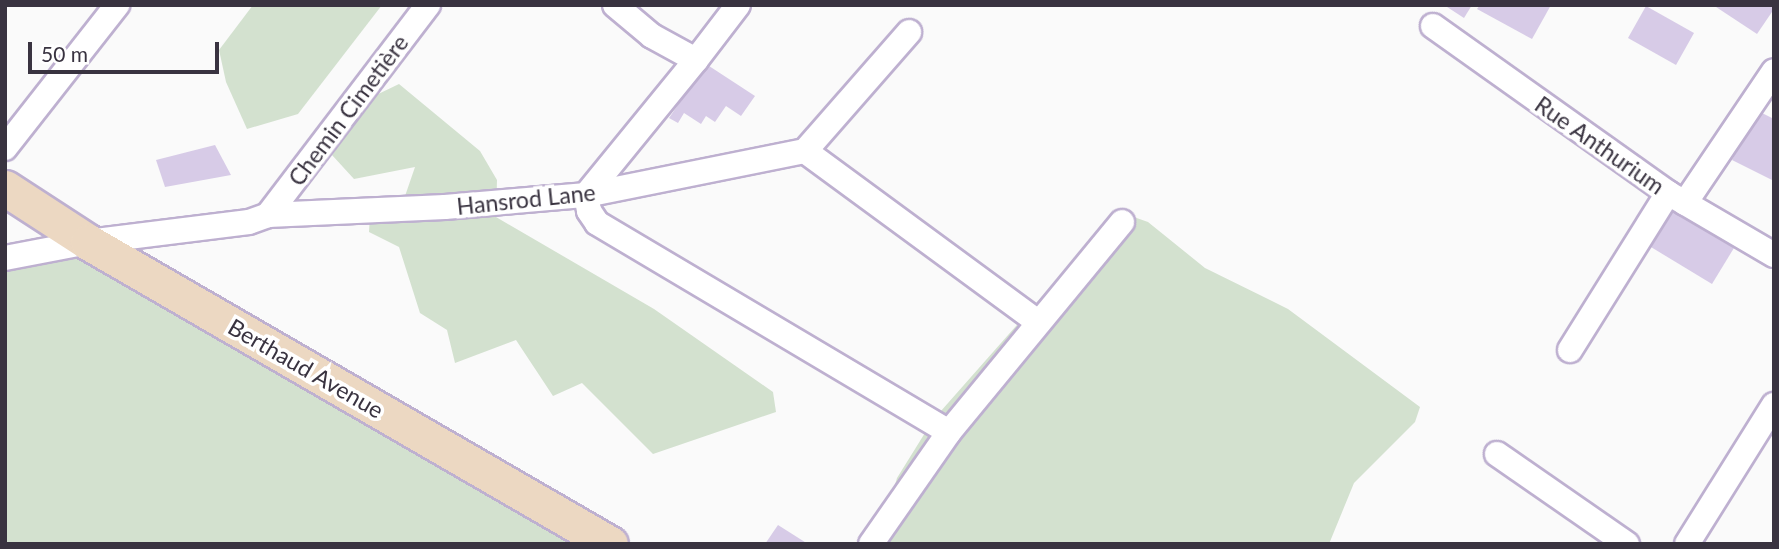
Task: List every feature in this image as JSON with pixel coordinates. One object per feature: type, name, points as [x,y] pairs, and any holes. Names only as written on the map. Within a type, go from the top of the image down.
[{"type":"street","points":[[5,148],[117,5]]},
{"type":"street","name":"Chemin Cimetière","points":[[268,215],[428,5]]},
{"type":"street","points":[[615,5],[652,36],[696,60]]},
{"type":"street","points":[[738,5],[586,195],[589,211],[597,223],[950,432]]},
{"type":"street","name":"Rue Anthurium","points":[[1433,26],[1676,198],[1774,255]]},
{"type":"street","points":[[909,32],[805,151],[1039,323]]},
{"type":"street","points":[[1570,350],[1676,198],[1774,71]]},
{"type":"street","name":"Hansrod Lane","points":[[88,242],[249,222],[268,215],[445,207],[586,195],[805,151]]},
{"type":"street","name":"Berthaud Avenue","points":[[5,188],[88,242],[610,544]]},
{"type":"street","points":[[871,544],[950,432],[1122,222]]},
{"type":"street","points":[[5,258],[88,242]]},
{"type":"street","points":[[1686,544],[1774,405]]},
{"type":"street","points":[[1497,454],[1627,544]]},
{"type":"green space","points":[[253,5],[382,5],[298,114],[247,129],[226,82],[219,50]]},
{"type":"green space","points":[[399,84],[480,151],[497,180],[496,217],[654,309],[773,392],[776,412],[653,454],[582,383],[553,396],[516,340],[455,363],[447,330],[420,313],[399,247],[369,232],[371,200],[404,199],[415,167],[354,179],[332,155],[370,98]]},
{"type":"green space","points":[[1131,216],[1148,222],[1205,268],[1288,309],[1420,407],[1415,422],[1354,483],[1329,544],[870,544],[882,529],[897,478],[933,420],[1084,249]]},
{"type":"green space","points":[[89,244],[604,544],[5,544],[5,261]]},
{"type":"building","points":[[1444,5],[1472,5],[1464,18]]},
{"type":"building","points":[[1480,5],[1551,5],[1532,39],[1477,9]]},
{"type":"building","points":[[1713,5],[1774,5],[1774,9],[1757,34]]},
{"type":"building","points":[[1646,6],[1694,33],[1676,65],[1628,38]]},
{"type":"building","points":[[706,64],[755,96],[741,116],[726,106],[715,122],[706,116],[701,124],[684,113],[678,123],[669,118]]},
{"type":"building","points":[[1758,111],[1774,119],[1774,181],[1732,160]]},
{"type":"building","points":[[215,145],[231,175],[165,187],[156,160]]},
{"type":"building","points":[[1666,199],[1737,243],[1712,284],[1641,241]]},
{"type":"building","points":[[778,525],[808,544],[765,544]]}]
